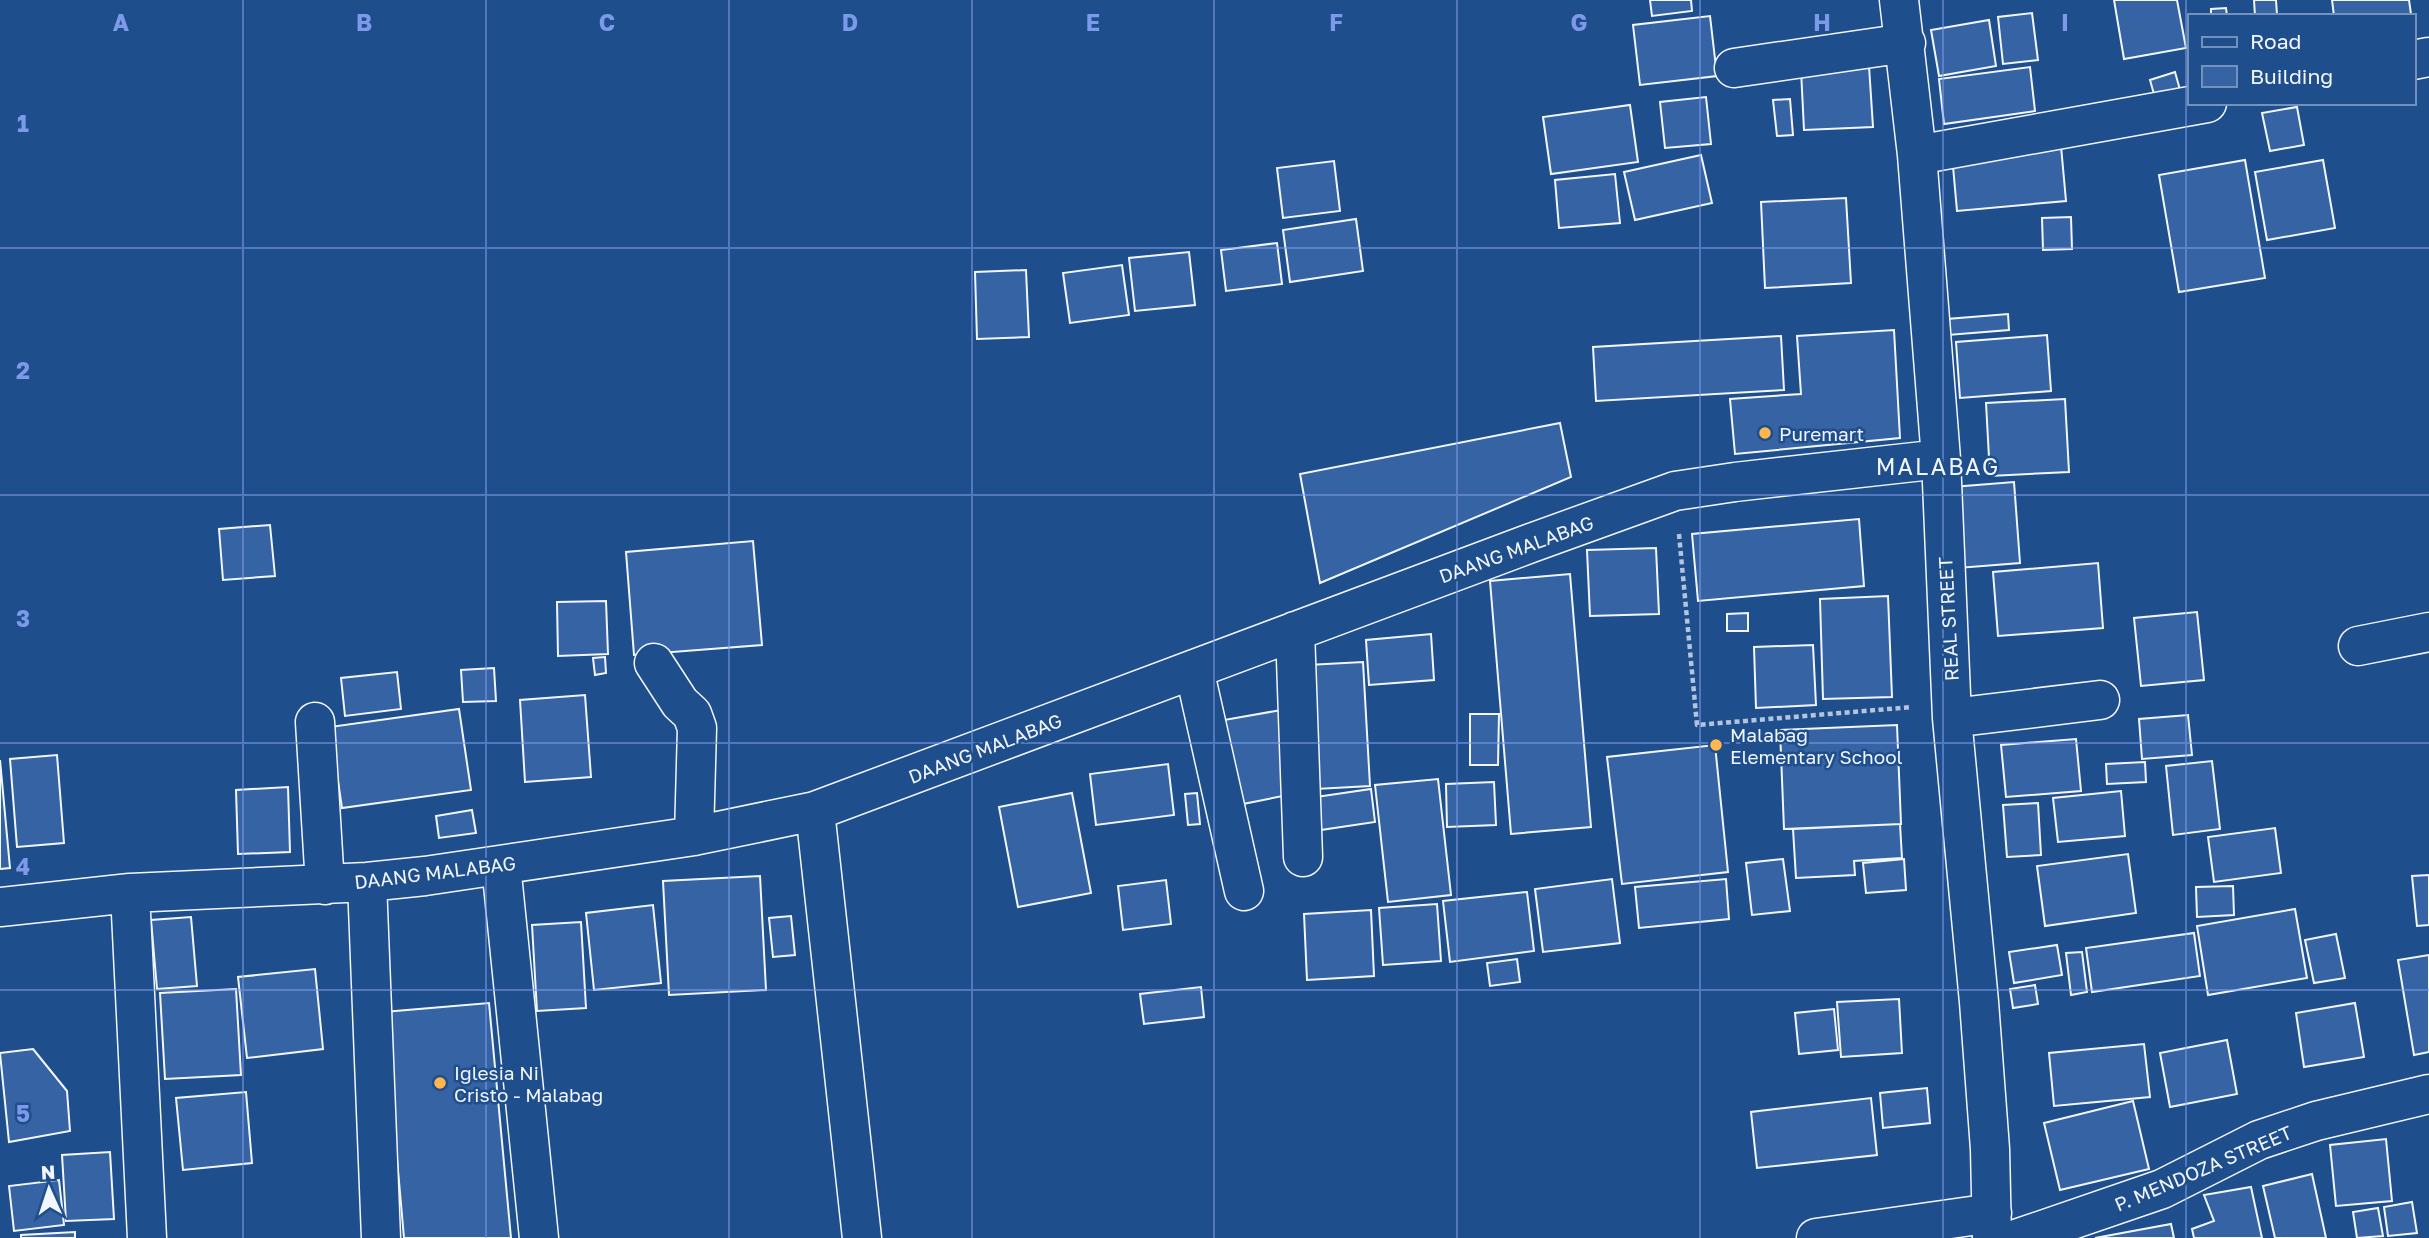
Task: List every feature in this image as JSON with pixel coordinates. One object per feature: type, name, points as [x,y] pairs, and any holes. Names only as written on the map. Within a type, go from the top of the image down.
[{"type":"street","name":"REAL STREET","points":[[1899,0],[1917,155],[1941,459],[1952,711],[2001,1230]]},
{"type":"street","points":[[1734,68],[1906,43]]},
{"type":"street","points":[[1917,155],[2196,105]]},
{"type":"street","name":"DAANG MALABAG","points":[[0,907],[130,893],[325,885],[425,876],[694,836],[815,811],[1675,491],[1941,459]]},
{"type":"street","points":[[1295,631],[1303,857]]},
{"type":"street","points":[[2358,646],[2429,632]]},
{"type":"street","points":[[654,663],[680,703],[692,714],[697,728],[694,836]]},
{"type":"street","points":[[1194,669],[1244,891]]},
{"type":"street","points":[[1952,711],[2100,700]]},
{"type":"street","points":[[315,722],[325,885]]},
{"type":"street","points":[[815,811],[862,1238]]},
{"type":"street","points":[[501,864],[539,1238]]},
{"type":"street","points":[[367,882],[381,1238]]},
{"type":"street","points":[[130,893],[147,1238]]},
{"type":"street","name":"P. MENDOZA STREET","points":[[1816,1238],[2001,1230],[2162,1189],[2259,1140],[2316,1121],[2429,1094]]},
{"type":"path","points":[[1675,491],[1697,725],[1952,711]]},
{"type":"building","points":[[1650,0],[1691,0],[1692,11],[1652,16]]},
{"type":"building","points":[[2114,0],[2177,0],[2186,48],[2124,59]]},
{"type":"building","points":[[2254,0],[2276,0],[2277,14],[2255,14]]},
{"type":"building","points":[[2332,0],[2409,0],[2411,14],[2334,14]]},
{"type":"building","points":[[2226,8],[2227,14],[2211,14],[2211,9]]},
{"type":"building","points":[[2032,13],[2038,60],[2003,64],[1998,17]]},
{"type":"building","points":[[1710,16],[1717,76],[1640,85],[1633,25]]},
{"type":"building","points":[[1989,20],[1996,66],[1939,76],[1931,30]]},
{"type":"building","points":[[1869,66],[1873,127],[1804,130],[1801,70]]},
{"type":"building","points":[[2030,67],[2035,111],[1944,124],[1939,79]]},
{"type":"building","points":[[2175,72],[2182,97],[2157,105],[2150,80]]},
{"type":"building","points":[[1706,97],[1711,144],[1665,148],[1660,102]]},
{"type":"building","points":[[1790,99],[1793,135],[1777,136],[1773,100]]},
{"type":"building","points":[[1630,105],[1638,162],[1551,174],[1543,117]]},
{"type":"building","points":[[2297,107],[2304,145],[2270,151],[2262,113]]},
{"type":"building","points":[[2061,146],[2066,201],[1957,211],[1952,155]]},
{"type":"building","points":[[1701,155],[1712,203],[1635,220],[1624,172]]},
{"type":"building","points":[[2245,160],[2265,278],[2179,292],[2159,175]]},
{"type":"building","points":[[2323,160],[2335,228],[2267,240],[2255,172]]},
{"type":"building","points":[[1334,161],[1340,211],[1283,218],[1277,168]]},
{"type":"building","points":[[1615,174],[1620,223],[1559,228],[1555,180]]},
{"type":"building","points":[[1846,198],[1851,283],[1765,288],[1761,202]]},
{"type":"building","points":[[2071,217],[2072,249],[2043,250],[2042,218]]},
{"type":"building","points":[[1356,219],[1363,271],[1290,282],[1283,230]]},
{"type":"building","points":[[1277,243],[1282,284],[1226,291],[1221,250]]},
{"type":"building","points":[[1189,252],[1195,305],[1135,311],[1129,258]]},
{"type":"building","points":[[1122,265],[1129,315],[1070,323],[1063,273]]},
{"type":"building","points":[[1026,270],[1029,337],[977,339],[975,272]]},
{"type":"building","points":[[2008,314],[2009,330],[1948,335],[1947,319]]},
{"type":"building","points":[[1894,330],[1900,438],[1735,454],[1730,399],[1801,394],[1797,336]]},
{"type":"building","points":[[2047,335],[2051,391],[1960,398],[1956,342]]},
{"type":"building","points":[[1781,336],[1784,390],[1596,401],[1593,347]]},
{"type":"building","points":[[2065,399],[2069,472],[1990,476],[1986,403]]},
{"type":"building","points":[[1560,423],[1571,477],[1320,583],[1300,474]]},
{"type":"building","points":[[2014,482],[2020,563],[1958,568],[1952,487]]},
{"type":"building","points":[[1859,519],[1864,586],[1698,601],[1692,534]]},
{"type":"building","points":[[270,525],[275,576],[223,580],[219,529]]},
{"type":"building","points":[[753,541],[762,645],[634,655],[626,552]]},
{"type":"building","points":[[1656,548],[1659,614],[1590,616],[1587,550]]},
{"type":"building","points":[[2098,563],[2103,628],[1998,636],[1993,572]]},
{"type":"building","points":[[1570,574],[1591,827],[1511,834],[1490,581]]},
{"type":"building","points":[[1888,596],[1892,697],[1823,699],[1820,599]]},
{"type":"building","points":[[606,601],[608,654],[558,656],[557,602]]},
{"type":"building","points":[[2197,612],[2204,680],[2141,686],[2134,618]]},
{"type":"building","points":[[1748,613],[1748,631],[1727,631],[1727,614]]},
{"type":"building","points":[[1431,634],[1434,680],[1369,685],[1366,640]]},
{"type":"building","points":[[1813,645],[1816,705],[1756,708],[1754,647]]},
{"type":"building","points":[[605,657],[606,673],[595,675],[593,658]]},
{"type":"building","points":[[1363,662],[1370,786],[1316,789],[1308,665]]},
{"type":"building","points":[[494,668],[496,701],[463,702],[461,670]]},
{"type":"building","points":[[397,672],[401,709],[345,716],[341,678]]},
{"type":"building","points":[[585,695],[591,777],[525,782],[520,700]]},
{"type":"building","points":[[459,709],[471,790],[342,808],[330,727]]},
{"type":"building","points":[[1287,709],[1293,794],[1238,805],[1224,720]]},
{"type":"building","points":[[1470,714],[1499,714],[1498,765],[1470,765]]},
{"type":"building","points":[[2188,715],[2192,755],[2142,759],[2139,719]]},
{"type":"building","points":[[1897,725],[1901,824],[1784,829],[1780,730]]},
{"type":"building","points":[[2076,739],[2081,791],[2006,797],[2001,745]]},
{"type":"building","points":[[1715,745],[1728,872],[1622,884],[1607,757]]},
{"type":"building","points":[[57,755],[64,843],[17,847],[10,759]]},
{"type":"building","points":[[0,760],[10,868],[0,869]]},
{"type":"building","points":[[2212,761],[2220,829],[2173,835],[2166,766]]},
{"type":"building","points":[[2145,762],[2146,782],[2107,784],[2106,764]]},
{"type":"building","points":[[1168,764],[1174,815],[1096,825],[1090,774]]},
{"type":"building","points":[[1438,779],[1451,895],[1388,902],[1375,785]]},
{"type":"building","points":[[1494,782],[1496,825],[1447,827],[1446,784]]},
{"type":"building","points":[[288,787],[290,852],[238,854],[236,790]]},
{"type":"building","points":[[1371,789],[1375,822],[1314,831],[1309,798]]},
{"type":"building","points":[[2121,791],[2125,836],[2058,842],[2053,798]]},
{"type":"building","points":[[1072,793],[1091,893],[1018,907],[999,807]]},
{"type":"building","points":[[1197,793],[1200,824],[1188,825],[1185,794]]},
{"type":"building","points":[[2038,803],[2041,855],[2007,857],[2003,805]]},
{"type":"building","points":[[472,810],[476,833],[439,838],[436,816]]},
{"type":"building","points":[[1900,824],[1902,858],[1854,861],[1855,875],[1796,878],[1793,829]]},
{"type":"building","points":[[2275,828],[2281,873],[2214,882],[2208,837]]},
{"type":"building","points":[[2128,854],[2136,913],[2045,926],[2037,866]]},
{"type":"building","points":[[1783,859],[1790,911],[1752,915],[1746,863]]},
{"type":"building","points":[[1904,859],[1906,890],[1866,893],[1863,863]]},
{"type":"building","points":[[2429,875],[2429,925],[2417,926],[2412,876]]},
{"type":"building","points":[[760,876],[766,990],[669,995],[663,881]]},
{"type":"building","points":[[1612,879],[1620,943],[1543,952],[1535,889]]},
{"type":"building","points":[[1726,879],[1729,919],[1639,928],[1635,887]]},
{"type":"building","points":[[1166,880],[1171,924],[1123,930],[1118,886]]},
{"type":"building","points":[[2233,886],[2234,915],[2197,917],[2196,887]]},
{"type":"building","points":[[1527,892],[1534,951],[1450,962],[1443,901]]},
{"type":"building","points":[[1437,904],[1441,961],[1383,965],[1379,908]]},
{"type":"building","points":[[653,905],[661,983],[594,990],[586,913]]},
{"type":"building","points":[[2295,909],[2307,978],[2208,995],[2197,926]]},
{"type":"building","points":[[1371,910],[1374,976],[1307,980],[1304,914]]},
{"type":"building","points":[[791,916],[795,955],[773,957],[769,918]]},
{"type":"building","points":[[191,917],[197,986],[157,989],[151,920]]},
{"type":"building","points":[[581,922],[586,1008],[537,1011],[532,925]]},
{"type":"building","points":[[2194,933],[2200,976],[2092,992],[2086,948]]},
{"type":"building","points":[[2336,934],[2345,978],[2314,983],[2305,940]]},
{"type":"building","points":[[2057,945],[2062,975],[2014,983],[2009,952]]},
{"type":"building","points":[[2082,952],[2087,992],[2071,995],[2066,953]]},
{"type":"building","points":[[2429,955],[2429,1052],[2414,1055],[2398,960]]},
{"type":"building","points":[[1517,959],[1520,982],[1490,986],[1487,963]]},
{"type":"building","points":[[315,969],[323,1049],[247,1058],[238,977]]},
{"type":"building","points":[[2035,985],[2038,1004],[2013,1008],[2010,989]]},
{"type":"building","points":[[1201,987],[1204,1017],[1144,1024],[1140,994]]},
{"type":"building","points":[[236,989],[241,1075],[165,1079],[160,993]]},
{"type":"building","points":[[1899,999],[1902,1053],[1841,1057],[1837,1002]]},
{"type":"building","points":[[489,1003],[511,1238],[404,1238],[384,1012]]},
{"type":"building","points":[[2355,1003],[2364,1057],[2304,1067],[2296,1013]]},
{"type":"building","points":[[1834,1009],[1838,1050],[1799,1054],[1795,1013]]},
{"type":"building","points":[[2227,1040],[2237,1094],[2170,1107],[2160,1053]]},
{"type":"building","points":[[2144,1044],[2150,1097],[2054,1106],[2049,1053]]},
{"type":"building","points":[[33,1049],[67,1091],[70,1131],[9,1142],[0,1053]]},
{"type":"building","points":[[1927,1088],[1930,1123],[1883,1128],[1880,1093]]},
{"type":"building","points":[[246,1092],[252,1163],[183,1170],[176,1098]]},
{"type":"building","points":[[1871,1098],[1877,1155],[1757,1168],[1751,1112]]},
{"type":"building","points":[[2133,1101],[2149,1169],[2060,1190],[2044,1123]]},
{"type":"building","points":[[2386,1139],[2392,1201],[2336,1206],[2330,1145]]},
{"type":"building","points":[[110,1152],[114,1219],[66,1221],[62,1155]]},
{"type":"building","points":[[2312,1174],[2326,1238],[2275,1238],[2263,1186]]},
{"type":"building","points":[[59,1180],[64,1225],[14,1231],[9,1186]]},
{"type":"building","points":[[2251,1187],[2262,1238],[2194,1238],[2192,1229],[2214,1221],[2204,1195]]},
{"type":"building","points":[[2412,1202],[2417,1233],[2388,1236],[2384,1207]]},
{"type":"building","points":[[2378,1208],[2383,1236],[2357,1238],[2353,1212]]},
{"type":"building","points":[[2171,1224],[2174,1238],[2095,1238]]},
{"type":"building","points":[[75,1232],[75,1238],[21,1238],[21,1235]]},
{"type":"place","name":"Puremart","points":[[1765,433]]},
{"type":"place","name":"Malabag Elementary School","points":[[1716,745]]},
{"type":"place","name":"Iglesia Ni Cristo - Malabag","points":[[440,1083]]},
{"type":"district","name":"MALABAG","points":[[1938,466]]}]
